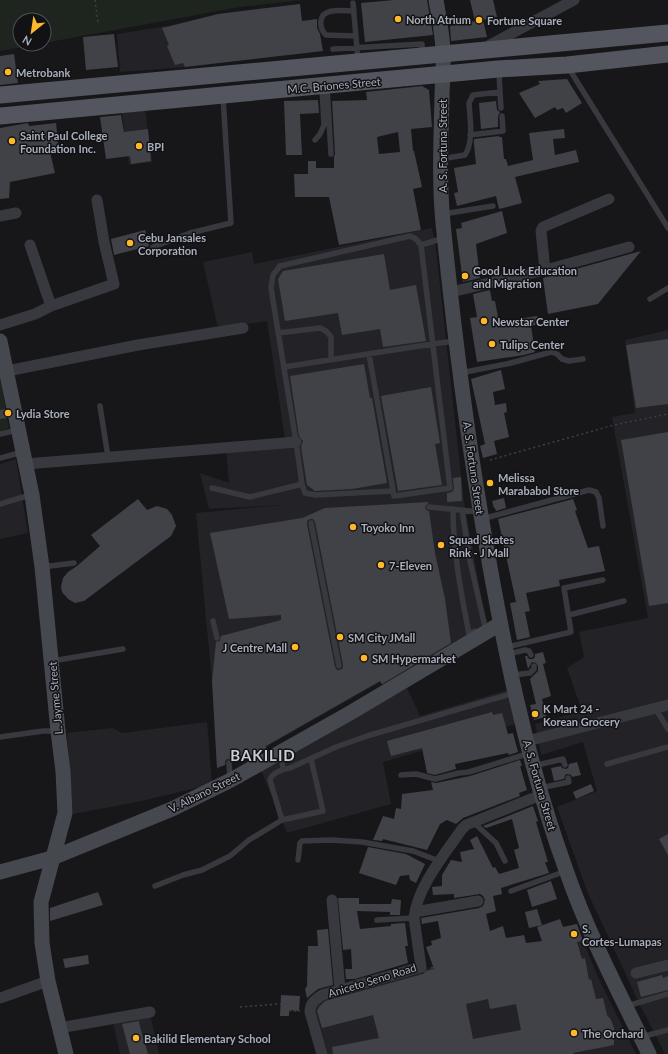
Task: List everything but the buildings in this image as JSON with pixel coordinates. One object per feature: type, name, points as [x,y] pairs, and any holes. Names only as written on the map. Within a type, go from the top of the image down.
[{"type":"main road","name":"M.C. Briones Street","points":[[0,95],[358,54],[443,54],[668,33]]},
{"type":"main road","name":"M.C. Briones Street","points":[[0,116],[442,74],[567,65],[668,54]]},
{"type":"street","name":"A. S. Fortuna Street","points":[[436,0],[443,54],[441,159],[442,214],[460,373],[481,515],[492,624],[505,651],[540,792],[566,871],[586,922],[625,1007],[649,1054]]},
{"type":"street","points":[[479,51],[574,0]]},
{"type":"street","points":[[545,270],[541,231],[543,227],[609,199]]},
{"type":"street","points":[[0,325],[35,314],[51,306],[114,284],[104,242],[97,200]]},
{"type":"street","points":[[0,216],[16,214]]},
{"type":"street","points":[[30,245],[51,306]]},
{"type":"street","points":[[451,292],[545,270],[629,247]]},
{"type":"street","points":[[7,370],[138,345],[243,328]]},
{"type":"street","name":"L. Jayme Street","points":[[0,341],[32,495],[42,567],[63,771],[65,813],[41,902],[42,943],[48,981],[66,1054]]},
{"type":"street","points":[[25,458],[108,457],[296,442]]},
{"type":"street","name":"V. Albano Street","points":[[0,872],[29,866],[52,858],[172,809],[230,780],[279,761],[492,624]]},
{"type":"street","points":[[530,754],[655,708],[668,705]]},
{"type":"street","name":"Aniceto Seno Road","points":[[310,1006],[322,995],[421,967],[415,915],[418,899],[439,860],[462,829],[473,822],[518,804],[540,792]]},
{"type":"street","points":[[332,900],[340,990]]},
{"type":"street","points":[[415,915],[478,901]]},
{"type":"street","points":[[636,973],[668,964]]},
{"type":"street","points":[[0,998],[48,981]]},
{"type":"street","points":[[310,1006],[310,1012],[322,1054]]},
{"type":"street","points":[[59,1028],[150,1012]]},
{"type":"lane","points":[[333,49],[358,54],[353,3]]},
{"type":"lane","points":[[354,11],[326,12],[320,21],[322,30],[326,35],[356,36]]},
{"type":"lane","points":[[567,65],[668,228]]},
{"type":"lane","points":[[498,69],[501,108]]},
{"type":"lane","points":[[315,140],[324,125],[324,86]]},
{"type":"lane","points":[[324,86],[331,154]]},
{"type":"lane","points":[[441,159],[464,155],[468,149],[470,135],[469,103],[473,95],[500,92]]},
{"type":"lane","points":[[153,247],[190,234],[231,224],[223,95]]},
{"type":"lane","points":[[470,135],[503,131],[502,116]]},
{"type":"lane","points":[[442,214],[493,206]]},
{"type":"lane","points":[[369,354],[394,496],[450,488],[421,245],[416,239],[410,236],[280,266],[273,274],[271,288],[302,484],[305,493],[316,495],[392,491]]},
{"type":"lane","points":[[421,245],[445,238]]},
{"type":"lane","points":[[650,299],[668,288]]},
{"type":"lane","points":[[278,333],[320,328],[326,331],[331,336],[331,360]]},
{"type":"lane","points":[[284,367],[456,341]]},
{"type":"lane","points":[[460,373],[511,363],[551,352],[557,354],[562,359],[569,361],[583,359]]},
{"type":"lane","points":[[100,406],[108,457]]},
{"type":"lane","points":[[0,434],[19,429]]},
{"type":"lane","points":[[0,458],[25,458]]},
{"type":"lane","points":[[212,488],[250,497],[302,484]]},
{"type":"lane","points":[[428,507],[462,510],[481,515],[589,490],[596,492],[599,498],[603,526]]},
{"type":"lane","points":[[0,504],[32,495]]},
{"type":"lane","points":[[453,509],[454,546],[469,634],[492,624],[470,561],[462,510]]},
{"type":"lane","points":[[311,523],[340,666]]},
{"type":"lane","points":[[42,567],[74,563]]},
{"type":"lane","points":[[505,651],[571,632],[564,588],[603,580]]},
{"type":"lane","points":[[569,615],[624,601]]},
{"type":"lane","points":[[213,621],[217,638]]},
{"type":"lane","points":[[52,661],[124,649]]},
{"type":"lane","points":[[505,651],[525,650],[529,651],[531,655]]},
{"type":"lane","points":[[511,675],[530,673],[534,669],[534,666]]},
{"type":"lane","points":[[282,820],[270,780],[279,761],[290,768],[336,747],[367,736],[515,692]]},
{"type":"lane","points":[[655,708],[668,729]]},
{"type":"lane","points":[[0,738],[43,731],[58,731]]},
{"type":"lane","points":[[607,764],[668,747]]},
{"type":"lane","points":[[401,775],[416,774],[435,779],[469,772],[530,754],[563,759],[565,765]]},
{"type":"lane","points":[[155,886],[182,875],[202,870],[230,856],[249,840],[282,820],[323,811],[311,759]]},
{"type":"lane","points":[[229,763],[230,780]]},
{"type":"lane","points":[[540,792],[569,782],[568,778]]},
{"type":"lane","points":[[473,822],[496,843],[505,861]]},
{"type":"lane","points":[[298,860],[300,843],[302,841],[331,840],[362,842],[413,851],[439,860]]},
{"type":"lane","points":[[511,891],[566,871]]},
{"type":"lane","points":[[377,920],[415,915]]},
{"type":"lane","points":[[625,1007],[668,994]]},
{"type":"lane","points":[[641,1037],[668,1030]]},
{"type":"path","points":[[95,0],[98,23]]},
{"type":"path","points":[[490,460],[614,425],[668,414]]},
{"type":"path","points":[[518,804],[524,826]]},
{"type":"path","points":[[421,967],[429,968],[488,955]]},
{"type":"path","points":[[240,1007],[278,1004],[290,1005],[290,1011],[300,1011],[310,1006]]},
{"type":"shaded area","points":[[0,0],[302,0],[240,7],[52,42],[52,12],[12,12],[12,49],[0,51]]},
{"type":"shaded area","points":[[167,26],[185,67],[120,72],[117,34]]},
{"type":"shaded area","points":[[145,110],[152,162],[129,165],[122,113]]},
{"type":"shaded area","points":[[432,228],[436,249],[464,502],[487,629],[385,688],[380,682],[267,746],[266,750],[217,768],[212,681],[196,513],[281,505],[209,509],[200,473],[229,483],[226,450],[286,445],[267,321],[222,328],[217,324],[203,262],[252,252],[254,264]]},
{"type":"shaded area","points":[[668,330],[668,1054],[665,1054],[640,1005],[587,891],[557,807],[597,791],[583,742],[541,755],[535,724],[582,711],[567,668],[584,657],[579,632],[648,618],[612,417],[635,413],[625,340]]},
{"type":"shaded area","points":[[0,378],[9,428],[0,431]]},
{"type":"shaded area","points":[[16,459],[28,533],[0,539],[0,464]]},
{"type":"shaded area","points":[[407,688],[420,716],[511,689],[519,723],[383,762],[391,804],[287,833],[261,770]]},
{"type":"shaded area","points":[[207,722],[212,784],[142,801],[73,814],[67,733],[113,728],[122,733]]},
{"type":"shaded area","points":[[583,941],[598,977],[636,1054],[328,1054],[316,1011],[317,1004],[321,1001],[426,969],[460,961]]},
{"type":"shaded area","name":"Bakilid Elementary School","points":[[150,1014],[159,1054],[120,1054],[113,1022]]},
{"type":"place","name":"North Atrium","points":[[398,19]]},
{"type":"place","name":"Fortune Square","points":[[479,20]]},
{"type":"place","name":"Metrobank","points":[[8,72]]},
{"type":"place","name":"Saint Paul College Foundation Inc.","points":[[12,141]]},
{"type":"place","name":"BPI","points":[[139,146]]},
{"type":"place","name":"Cebu Jansales Corporation","points":[[130,243]]},
{"type":"place","name":"Good Luck Education and Migration","points":[[465,276]]},
{"type":"place","name":"Newstar Center","points":[[484,321]]},
{"type":"place","name":"Tulips Center","points":[[492,344]]},
{"type":"place","name":"Lydia Store","points":[[8,413]]},
{"type":"place","name":"Melissa Marababol Store","points":[[490,483]]},
{"type":"place","name":"Toyoko Inn","points":[[353,527]]},
{"type":"place","name":"Squad Skates Rink - J Mall","points":[[441,545]]},
{"type":"place","name":"7-Eleven","points":[[381,565]]},
{"type":"place","name":"SM City JMall","points":[[340,637]]},
{"type":"place","name":"J Centre Mall","points":[[295,647]]},
{"type":"place","name":"SM Hypermarket","points":[[364,658]]},
{"type":"place","name":"K Mart 24 - Korean Grocery","points":[[535,714]]},
{"type":"place","name":"S. Cortes-Lumapas","points":[[574,934]]},
{"type":"place","name":"The Orchard","points":[[574,1033]]},
{"type":"place","name":"Bakilid Elementary School","points":[[136,1038]]},
{"type":"district","name":"BAKILID","points":[[263,755]]}]
